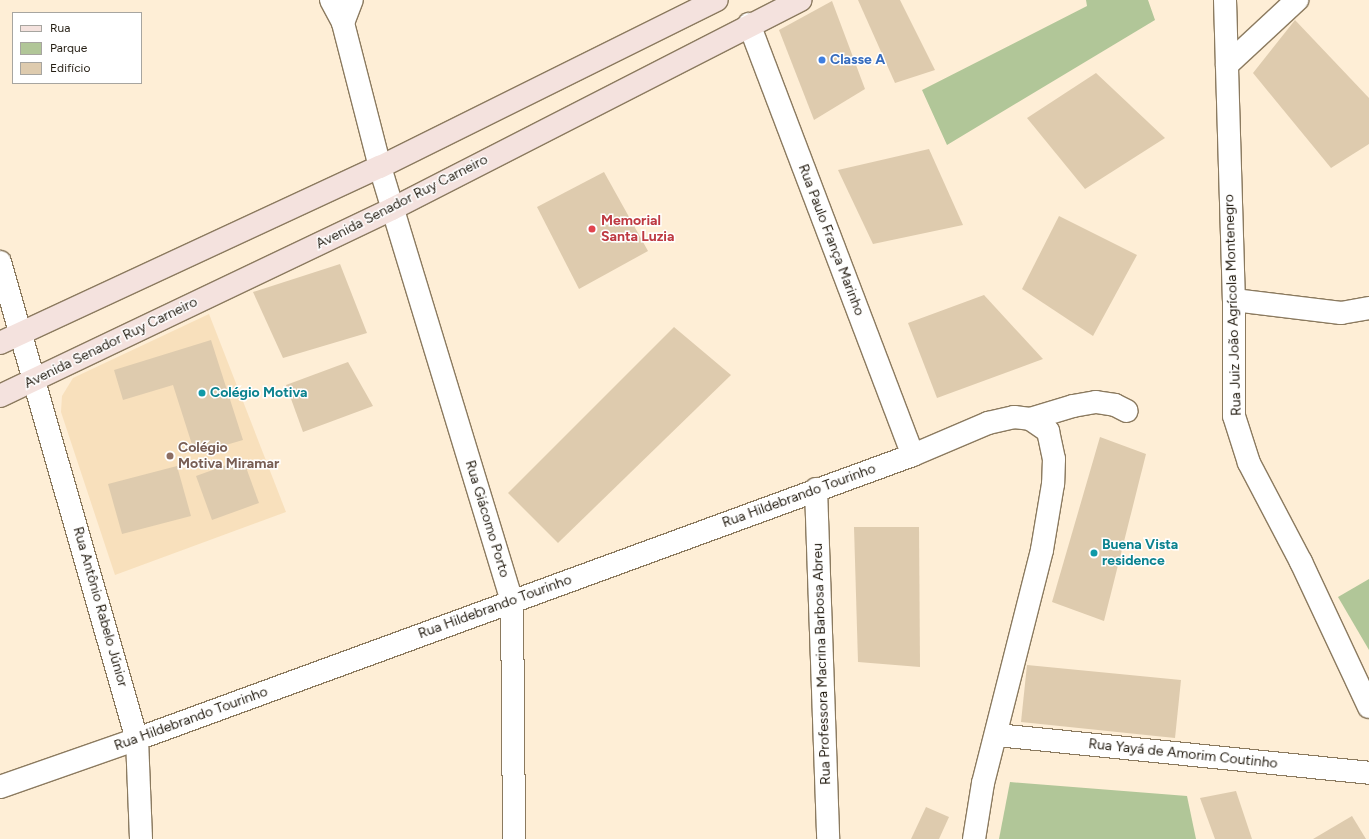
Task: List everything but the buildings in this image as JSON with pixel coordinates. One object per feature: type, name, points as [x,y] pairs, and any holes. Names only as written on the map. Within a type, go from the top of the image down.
[{"type":"main road","points":[[0,343],[20,332],[380,167],[717,0]]},
{"type":"main road","name":"Avenida Senador Ruy Carneiro","points":[[0,396],[392,208],[749,24],[801,0]]},
{"type":"street","name":"Rua Giácomo Porto","points":[[331,0],[343,23],[380,167],[512,601],[514,839]]},
{"type":"street","points":[[343,23],[352,0]]},
{"type":"street","name":"Rua Juiz João Agrícola Montenegro","points":[[1225,0],[1234,300],[1234,416],[1240,439],[1249,463],[1301,562],[1369,708]]},
{"type":"street","points":[[1227,65],[1297,0]]},
{"type":"street","name":"Rua Paulo França Marinho","points":[[749,24],[913,455]]},
{"type":"street","name":"Rua Antônio Rabelo Júnior","points":[[0,262],[138,739],[141,839]]},
{"type":"street","points":[[1234,300],[1341,313],[1369,308]]},
{"type":"street","points":[[1030,419],[1073,406],[1096,402],[1115,404],[1127,411]]},
{"type":"street","name":"Rua Hildebrando Tourinho","points":[[0,787],[138,739],[816,489],[913,455],[988,423],[1004,418],[1030,419]]},
{"type":"street","points":[[974,839],[983,783],[997,736],[1042,550],[1053,484],[1052,442],[1048,431],[1030,419]]},
{"type":"street","name":"Rua Professora Macrina Barbosa Abreu","points":[[816,489],[828,839]]},
{"type":"street","name":"Rua Yayá de Amorim Coutinho","points":[[997,736],[1369,774]]},
{"type":"shaded area","name":"Colégio Motiva Miramar","points":[[209,314],[286,512],[115,575],[61,412],[62,396],[73,378]]},
{"type":"green space","points":[[1086,0],[1148,0],[1155,20],[947,145],[922,90],[1087,6]]},
{"type":"green space","points":[[1369,579],[1369,650],[1338,597]]},
{"type":"green space","points":[[1010,782],[1187,796],[1196,839],[999,839]]},
{"type":"place","name":"Classe A","points":[[822,60]]},
{"type":"place","name":"Memorial Santa Luzia","points":[[592,229]]},
{"type":"place","name":"Colégio Motiva","points":[[202,393]]},
{"type":"place","name":"Colégio Motiva Miramar","points":[[170,456]]},
{"type":"place","name":"Buena Vista residence","points":[[1094,553]]}]
